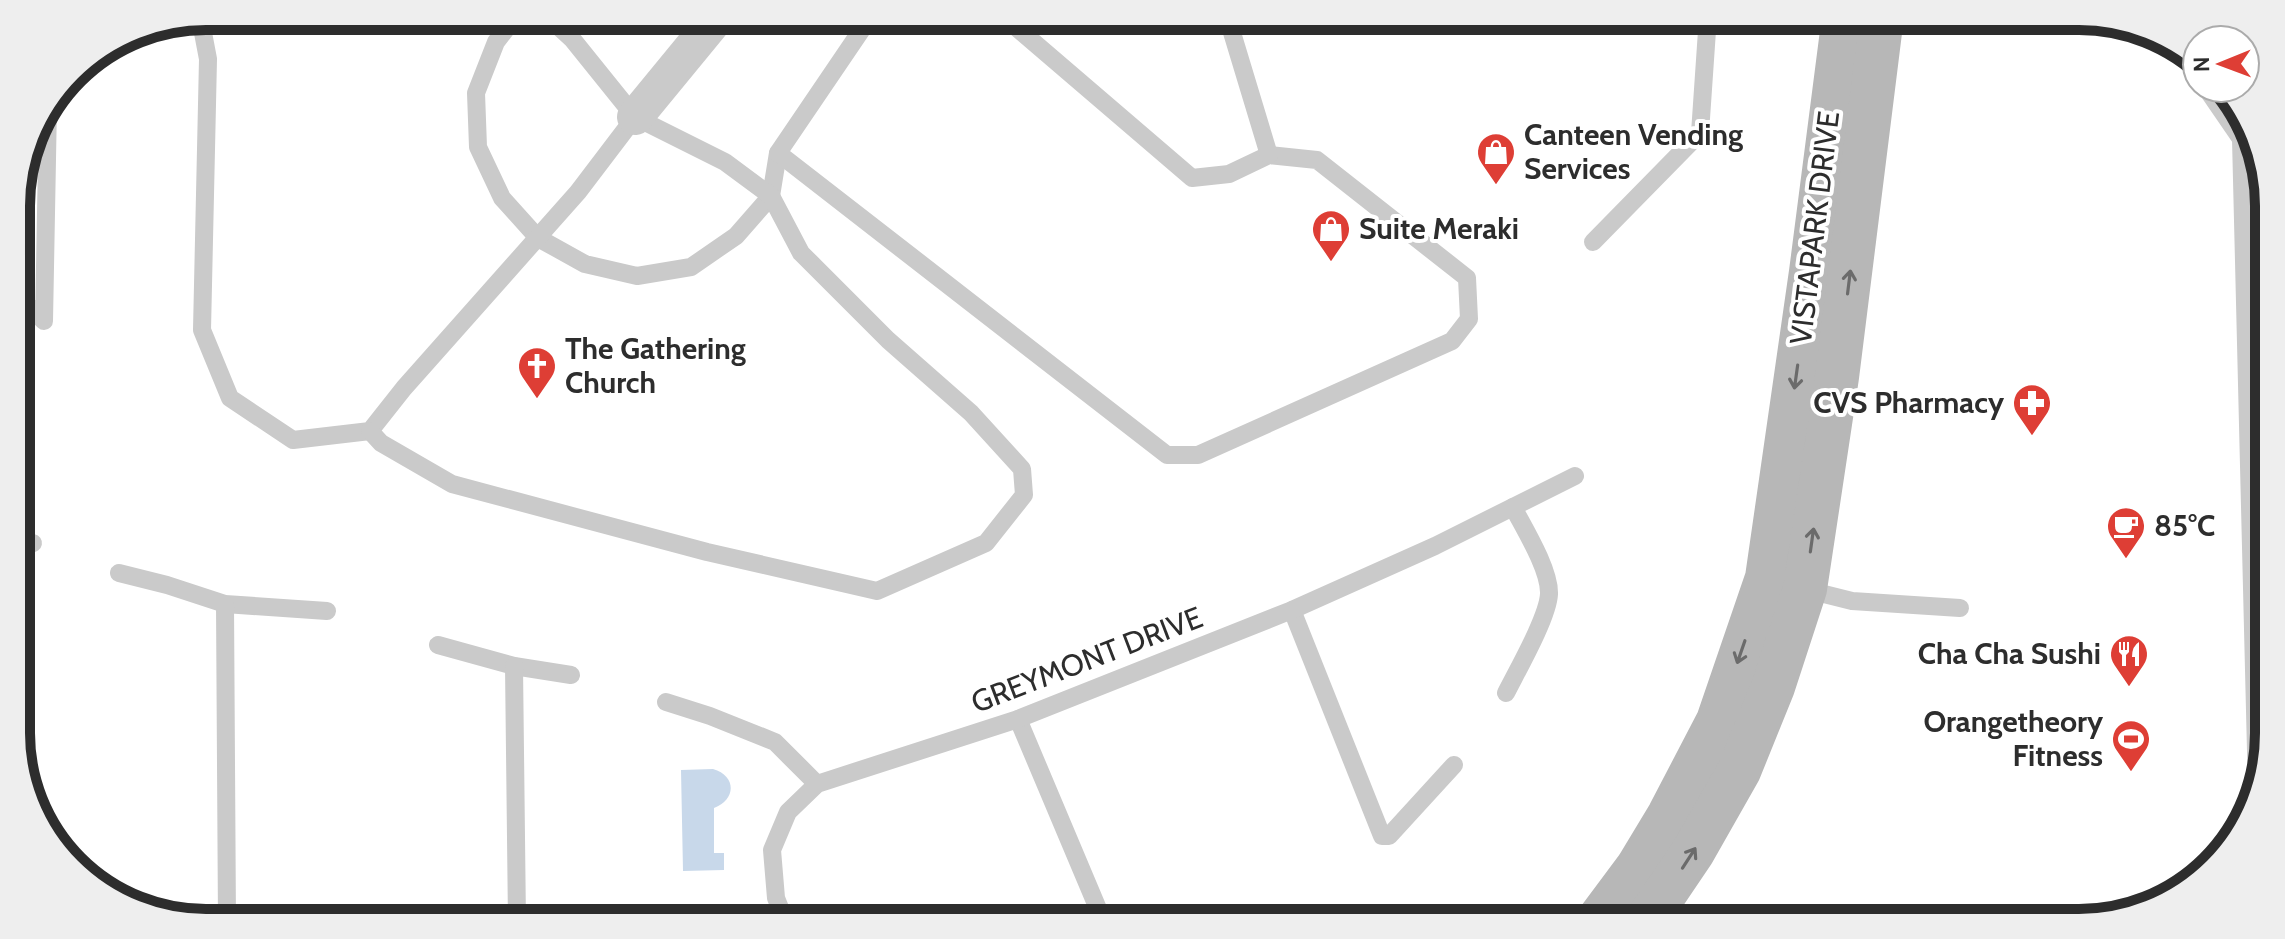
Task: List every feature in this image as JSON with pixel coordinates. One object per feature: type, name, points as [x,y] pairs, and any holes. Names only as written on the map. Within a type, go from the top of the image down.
[{"type":"street","points":[[635,117],[706,30]]},
{"type":"street","name":"VISTAPARK DRIVE","points":[[1654,909],[1693,852],[1739,771],[1773,687],[1786,584],[1811,272],[1842,30]]},
{"type":"street","name":"VISTAPARK DRIVE","points":[[1606,909],[1637,868],[1669,815],[1786,584],[1837,377],[1880,30]]},
{"type":"lane","points":[[203,30],[208,59],[202,330],[230,398],[293,440],[370,431],[404,388],[578,192],[635,117]]},
{"type":"lane","points":[[505,30],[496,42],[476,93],[478,147],[502,198],[538,238],[585,264],[637,276],[691,267],[736,236],[771,196],[778,153],[861,30]]},
{"type":"lane","points":[[370,431],[381,443],[452,484],[707,552],[877,591],[986,543],[1024,495],[1022,469],[971,413],[888,340],[801,253],[771,196],[725,162],[635,117],[562,30]]},
{"type":"lane","points":[[778,153],[1167,455],[1198,455],[1452,341],[1469,319],[1467,278],[1317,160],[1269,155],[1229,174],[1192,178],[1019,30]]},
{"type":"lane","points":[[1231,30],[1269,155]]},
{"type":"lane","points":[[1593,242],[1700,133],[1707,30]]},
{"type":"lane","points":[[2217,104],[2241,139],[2255,487]]},
{"type":"lane","points":[[30,308],[44,321],[48,129]]},
{"type":"lane","points":[[2243,191],[2254,191]]},
{"type":"lane","name":"GREYMONT DRIVE","points":[[780,909],[776,898],[772,850],[788,812],[817,784],[1018,719],[1292,610],[1435,546],[1575,476]]},
{"type":"lane","points":[[1506,693],[1536,631],[1549,594],[1538,553],[1513,507]]},
{"type":"lane","points":[[119,573],[225,604],[327,611]]},
{"type":"lane","points":[[1786,584],[1852,601],[1960,608]]},
{"type":"lane","points":[[225,604],[227,909]]},
{"type":"lane","points":[[1292,610],[1382,836],[1389,836],[1454,765]]},
{"type":"lane","points":[[438,645],[514,666],[571,675]]},
{"type":"lane","points":[[514,666],[517,909]]},
{"type":"lane","points":[[666,702],[775,742],[817,784]]},
{"type":"lane","points":[[1018,719],[1098,909]]},
{"type":"water","points":[[713,769],[726,777],[731,788],[726,800],[714,808],[714,853],[724,853],[724,870],[683,871],[681,770]]},
{"type":"place","name":"Canteen Vending Services","points":[[1496,186]]},
{"type":"place","name":"Suite Meraki","points":[[1331,263]]},
{"type":"place","name":"The Gathering Church","points":[[537,400]]},
{"type":"place","name":"CVS Pharmacy","points":[[2032,437]]},
{"type":"place","name":"85°C","points":[[2126,560]]},
{"type":"place","name":"Cha Cha Sushi","points":[[2129,688]]},
{"type":"place","name":"Orangetheory Fitness","points":[[2131,773]]}]
